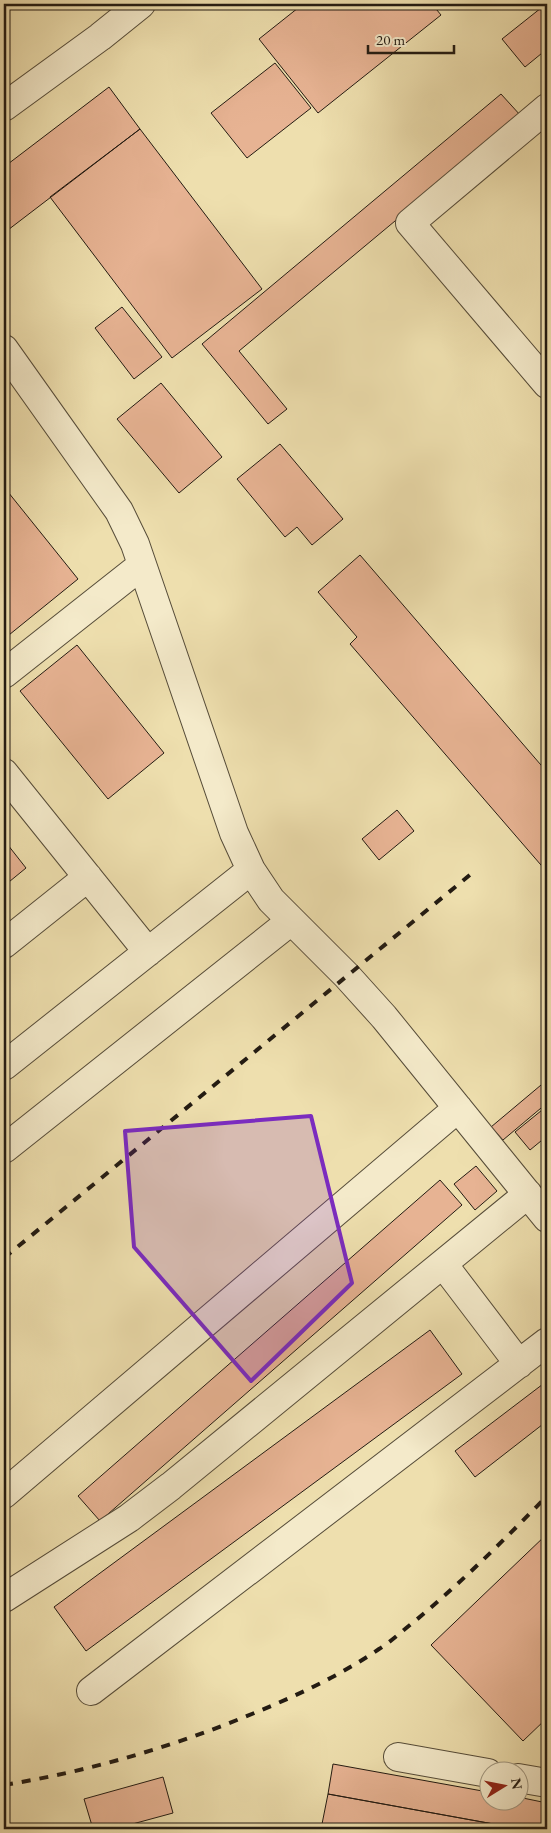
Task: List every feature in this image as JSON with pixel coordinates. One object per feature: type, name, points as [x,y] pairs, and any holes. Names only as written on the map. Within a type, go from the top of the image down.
[{"type":"street","points":[[4,107],[100,37],[141,4]]},
{"type":"street","points":[[547,108],[410,223],[547,384]]},
{"type":"street","points":[[4,349],[119,511],[135,544],[234,833],[251,870],[270,900],[347,976],[384,1017],[547,1218]]},
{"type":"street","points":[[4,674],[142,566]]},
{"type":"street","points":[[4,772],[148,952]]},
{"type":"street","points":[[4,1066],[251,870]]},
{"type":"street","points":[[4,944],[88,877]]},
{"type":"street","points":[[4,1149],[291,921]]},
{"type":"street","points":[[4,1494],[458,1108]]},
{"type":"street","points":[[4,1598],[129,1518],[171,1486],[528,1194]]},
{"type":"street","points":[[443,1264],[519,1364]]},
{"type":"street","points":[[91,1691],[547,1342]]},
{"type":"street","points":[[398,1757],[478,1771]]},
{"type":"street","points":[[528,1780],[547,1784]]},
{"type":"highlighted area","points":[[311,1116],[352,1283],[251,1381],[134,1247],[125,1131]]},
{"type":"building","points":[[303,4],[432,4],[441,15],[318,113],[259,39]]},
{"type":"building","points":[[537,4],[547,4],[547,49],[525,67],[502,39],[541,8]]},
{"type":"building","points":[[275,63],[311,108],[247,158],[211,113]]},
{"type":"building","points":[[109,87],[140,129],[4,233],[4,167]]},
{"type":"building","points":[[501,94],[521,116],[239,351],[287,409],[268,424],[202,344]]},
{"type":"building","points":[[140,129],[262,289],[172,358],[50,197]]},
{"type":"building","points":[[122,307],[162,357],[134,379],[95,328]]},
{"type":"building","points":[[161,383],[222,457],[179,493],[117,419]]},
{"type":"building","points":[[280,444],[343,519],[312,545],[297,527],[285,537],[237,479]]},
{"type":"building","points":[[4,487],[78,579],[4,639]]},
{"type":"building","points":[[360,555],[547,772],[547,872],[350,644],[357,637],[318,592]]},
{"type":"building","points":[[77,645],[164,753],[108,799],[20,691]]},
{"type":"building","points":[[397,810],[414,831],[379,860],[362,839]]},
{"type":"building","points":[[4,840],[26,868],[4,886]]},
{"type":"building","points":[[547,1080],[547,1103],[503,1140],[491,1127]]},
{"type":"building","points":[[547,1106],[547,1136],[530,1150],[515,1132]]},
{"type":"building","points":[[476,1166],[497,1191],[475,1210],[454,1184]]},
{"type":"building","points":[[440,1180],[462,1205],[100,1521],[78,1496]]},
{"type":"building","points":[[430,1330],[462,1374],[86,1651],[54,1607]]},
{"type":"building","points":[[547,1381],[547,1421],[475,1477],[455,1451]]},
{"type":"building","points":[[547,1534],[547,1718],[523,1741],[431,1645]]},
{"type":"building","points":[[333,1764],[478,1790],[478,1810],[528,1810],[528,1799],[547,1803],[547,1829],[521,1829],[328,1794]]},
{"type":"building","points":[[163,1777],[173,1813],[114,1829],[93,1829],[84,1799]]},
{"type":"building","points":[[328,1794],[521,1829],[321,1829]]},
{"type":"railway","points":[[4,1258],[471,874]]},
{"type":"railway","points":[[4,1785],[93,1767],[180,1741],[292,1697],[328,1679],[384,1646],[415,1621],[483,1560],[547,1496]]}]
